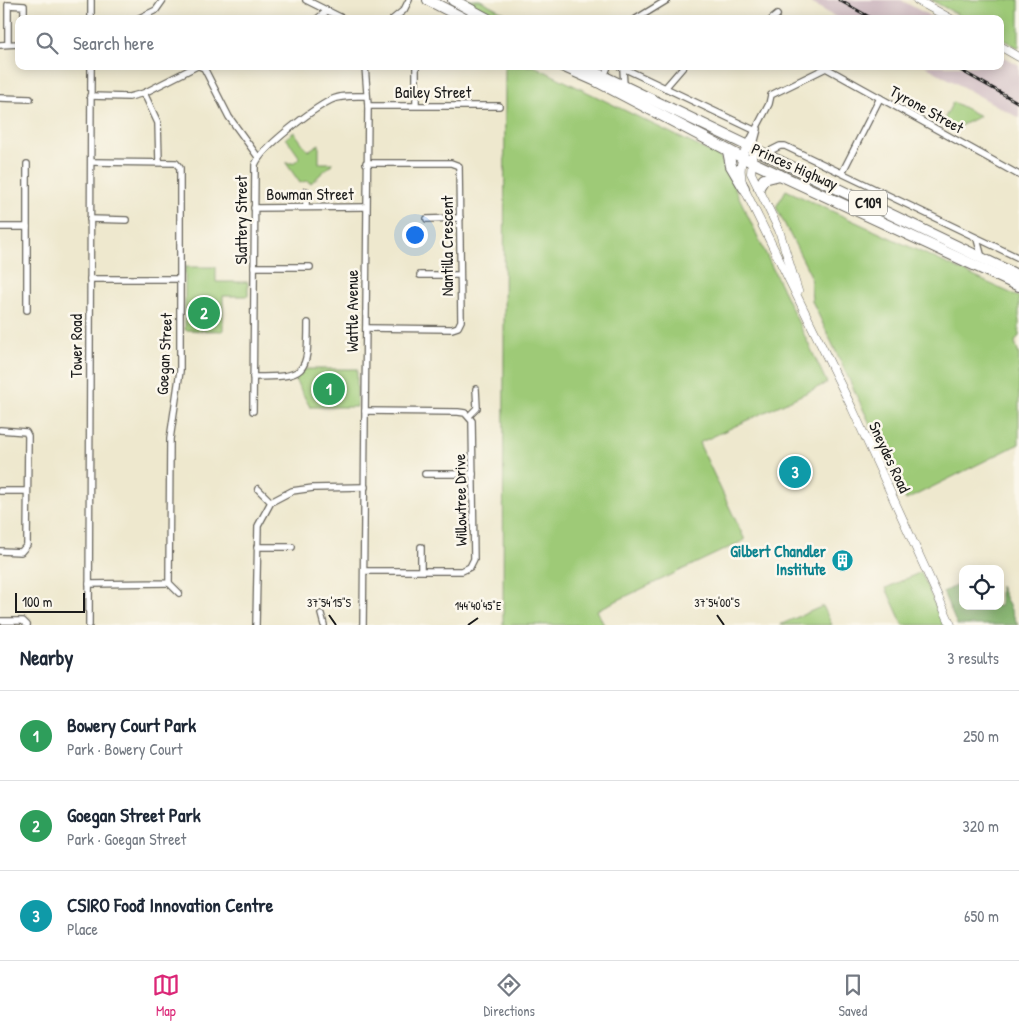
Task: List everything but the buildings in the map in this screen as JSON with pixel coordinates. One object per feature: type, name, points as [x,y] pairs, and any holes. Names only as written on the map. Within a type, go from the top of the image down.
[{"type":"highway","points":[[428,0],[457,15]]},
{"type":"highway","points":[[453,0],[481,15]]},
{"type":"highway","name":"Princes Highway","points":[[570,70],[746,160],[1019,286]]},
{"type":"highway","name":"Princes Highway","points":[[590,70],[1019,276]]},
{"type":"highway","points":[[604,77],[610,89]]},
{"type":"highway","points":[[728,151],[730,166],[744,188]]},
{"type":"highway","points":[[759,187],[764,179],[780,175]]},
{"type":"main road","points":[[917,0],[944,15]]},
{"type":"main road","points":[[1004,48],[1019,56]]},
{"type":"main road","name":"Sneydes Road","points":[[750,147],[740,173],[744,188],[801,302],[901,512],[951,625]]},
{"type":"main road","name":"Sneydes Road","points":[[746,160],[779,230],[801,302]]},
{"type":"street","points":[[91,0],[91,15]]},
{"type":"street","points":[[145,15],[156,10],[163,0]]},
{"type":"street","points":[[306,0],[336,15]]},
{"type":"street","points":[[398,15],[410,0]]},
{"type":"street","points":[[643,15],[667,0]]},
{"type":"street","points":[[8,44],[8,6],[24,6],[24,15]]},
{"type":"street","points":[[322,15],[327,11]]},
{"type":"street","points":[[0,44],[15,44]]},
{"type":"street","name":"Tower Road","points":[[89,625],[91,70]]},
{"type":"street","points":[[90,96],[129,97],[144,93],[190,70]]},
{"type":"street","points":[[205,70],[228,117],[258,157]]},
{"type":"street","name":"Wattle Avenue","points":[[364,625],[366,163],[368,106],[365,96],[365,70]]},
{"type":"street","points":[[416,70],[416,105]]},
{"type":"street","points":[[604,77],[607,70]]},
{"type":"street","points":[[621,70],[624,86]]},
{"type":"street","points":[[627,70],[741,125],[756,127]]},
{"type":"street","points":[[664,88],[680,70]]},
{"type":"street","name":"Tyrone Street","points":[[750,147],[756,127],[773,94],[822,70]]},
{"type":"street","name":"Tyrone Street","points":[[830,70],[1019,175]]},
{"type":"street","points":[[144,93],[158,123],[158,162]]},
{"type":"street","name":"Slattery Street","points":[[253,411],[255,165],[258,157],[292,127],[331,100],[340,97],[365,96]]},
{"type":"street","points":[[0,98],[30,99]]},
{"type":"street","points":[[842,174],[880,98]]},
{"type":"street","name":"Bailey Street","points":[[368,106],[499,106]]},
{"type":"street","points":[[764,154],[780,146],[785,146],[1019,258]]},
{"type":"street","name":"Goegan Street","points":[[91,162],[176,163],[180,168],[180,371],[170,439],[169,583]]},
{"type":"street","name":"Nantilla Crescent","points":[[366,163],[452,163],[459,166],[461,321],[458,327],[452,329],[366,328]]},
{"type":"street","points":[[27,164],[27,310]]},
{"type":"street","points":[[306,191],[306,207]]},
{"type":"street","name":"Bowman Street","points":[[254,208],[366,208]]},
{"type":"street","points":[[427,219],[460,218]]},
{"type":"street","points":[[90,219],[126,220]]},
{"type":"street","points":[[0,227],[27,227]]},
{"type":"street","points":[[977,238],[982,258]]},
{"type":"street","points":[[254,266],[310,267]]},
{"type":"street","points":[[420,274],[460,275]]},
{"type":"street","points":[[90,278],[180,279]]},
{"type":"street","points":[[253,377],[281,377],[291,375],[300,370],[306,363],[308,323]]},
{"type":"street","name":"Willowtree Drive","points":[[364,571],[462,571],[470,567],[474,560],[473,426],[469,416],[477,408],[476,389]]},
{"type":"street","points":[[365,411],[458,412],[469,416]]},
{"type":"street","points":[[0,430],[26,432],[27,545],[21,552],[0,552]]},
{"type":"street","points":[[425,474],[473,474]]},
{"type":"street","points":[[256,625],[258,526],[271,502],[292,491],[313,488],[364,488]]},
{"type":"street","points":[[258,489],[271,502]]},
{"type":"street","points":[[0,491],[26,491]]},
{"type":"street","points":[[257,546],[292,547]]},
{"type":"street","points":[[421,547],[421,570]]},
{"type":"street","points":[[89,584],[169,583],[179,593]]},
{"type":"street","points":[[321,614],[324,625]]},
{"type":"street","points":[[0,621],[22,620],[27,625]]},
{"type":"shaded area","points":[[806,0],[901,0],[928,15],[832,15]]},
{"type":"shaded area","points":[[1004,57],[1019,65],[1019,118],[932,70],[1004,70]]},
{"type":"green space","points":[[462,0],[480,0],[508,15],[493,15]]},
{"type":"green space","points":[[931,0],[1019,0],[1019,48],[1004,40],[1004,15],[959,15]]},
{"type":"green space","points":[[505,70],[542,70],[720,157],[827,383],[699,443],[745,540],[597,610],[604,625],[503,625]]},
{"type":"green space","points":[[953,102],[980,116],[950,131],[941,125]]},
{"type":"green space","points":[[294,132],[308,151],[319,144],[319,163],[333,163],[311,183],[306,181],[300,183],[286,163],[293,163],[300,158],[286,138]]},
{"type":"green space","points":[[786,190],[1019,297],[1019,336],[1015,342],[1019,355],[1019,444],[906,500],[812,301],[810,274],[776,207]]},
{"type":"green space","points":[[185,267],[216,267],[216,282],[248,282],[248,296],[223,296],[223,331],[185,330]]},
{"type":"green space","points":[[305,369],[357,369],[357,407],[310,407],[294,378]]},
{"type":"green space","points":[[921,572],[944,625],[903,625],[886,588]]},
{"type":"green space","points":[[959,584],[959,610],[1004,610],[1004,595],[1018,625],[957,625],[943,592]]},
{"type":"green space","points":[[823,606],[832,625],[780,625],[784,623]]},
{"type":"railway","points":[[839,0],[866,15]]},
{"type":"railway","points":[[960,70],[1019,103]]},
{"type":"place","name":"Goegan Street Park","points":[[204,313]]},
{"type":"place","name":"Bowery Court Park","points":[[329,389]]},
{"type":"place","name":"CSIRO Foođ Innovation Centre","points":[[795,472]]},
{"type":"place","name":"Gilbert Chandler Institute","points":[[842,560]]}]
